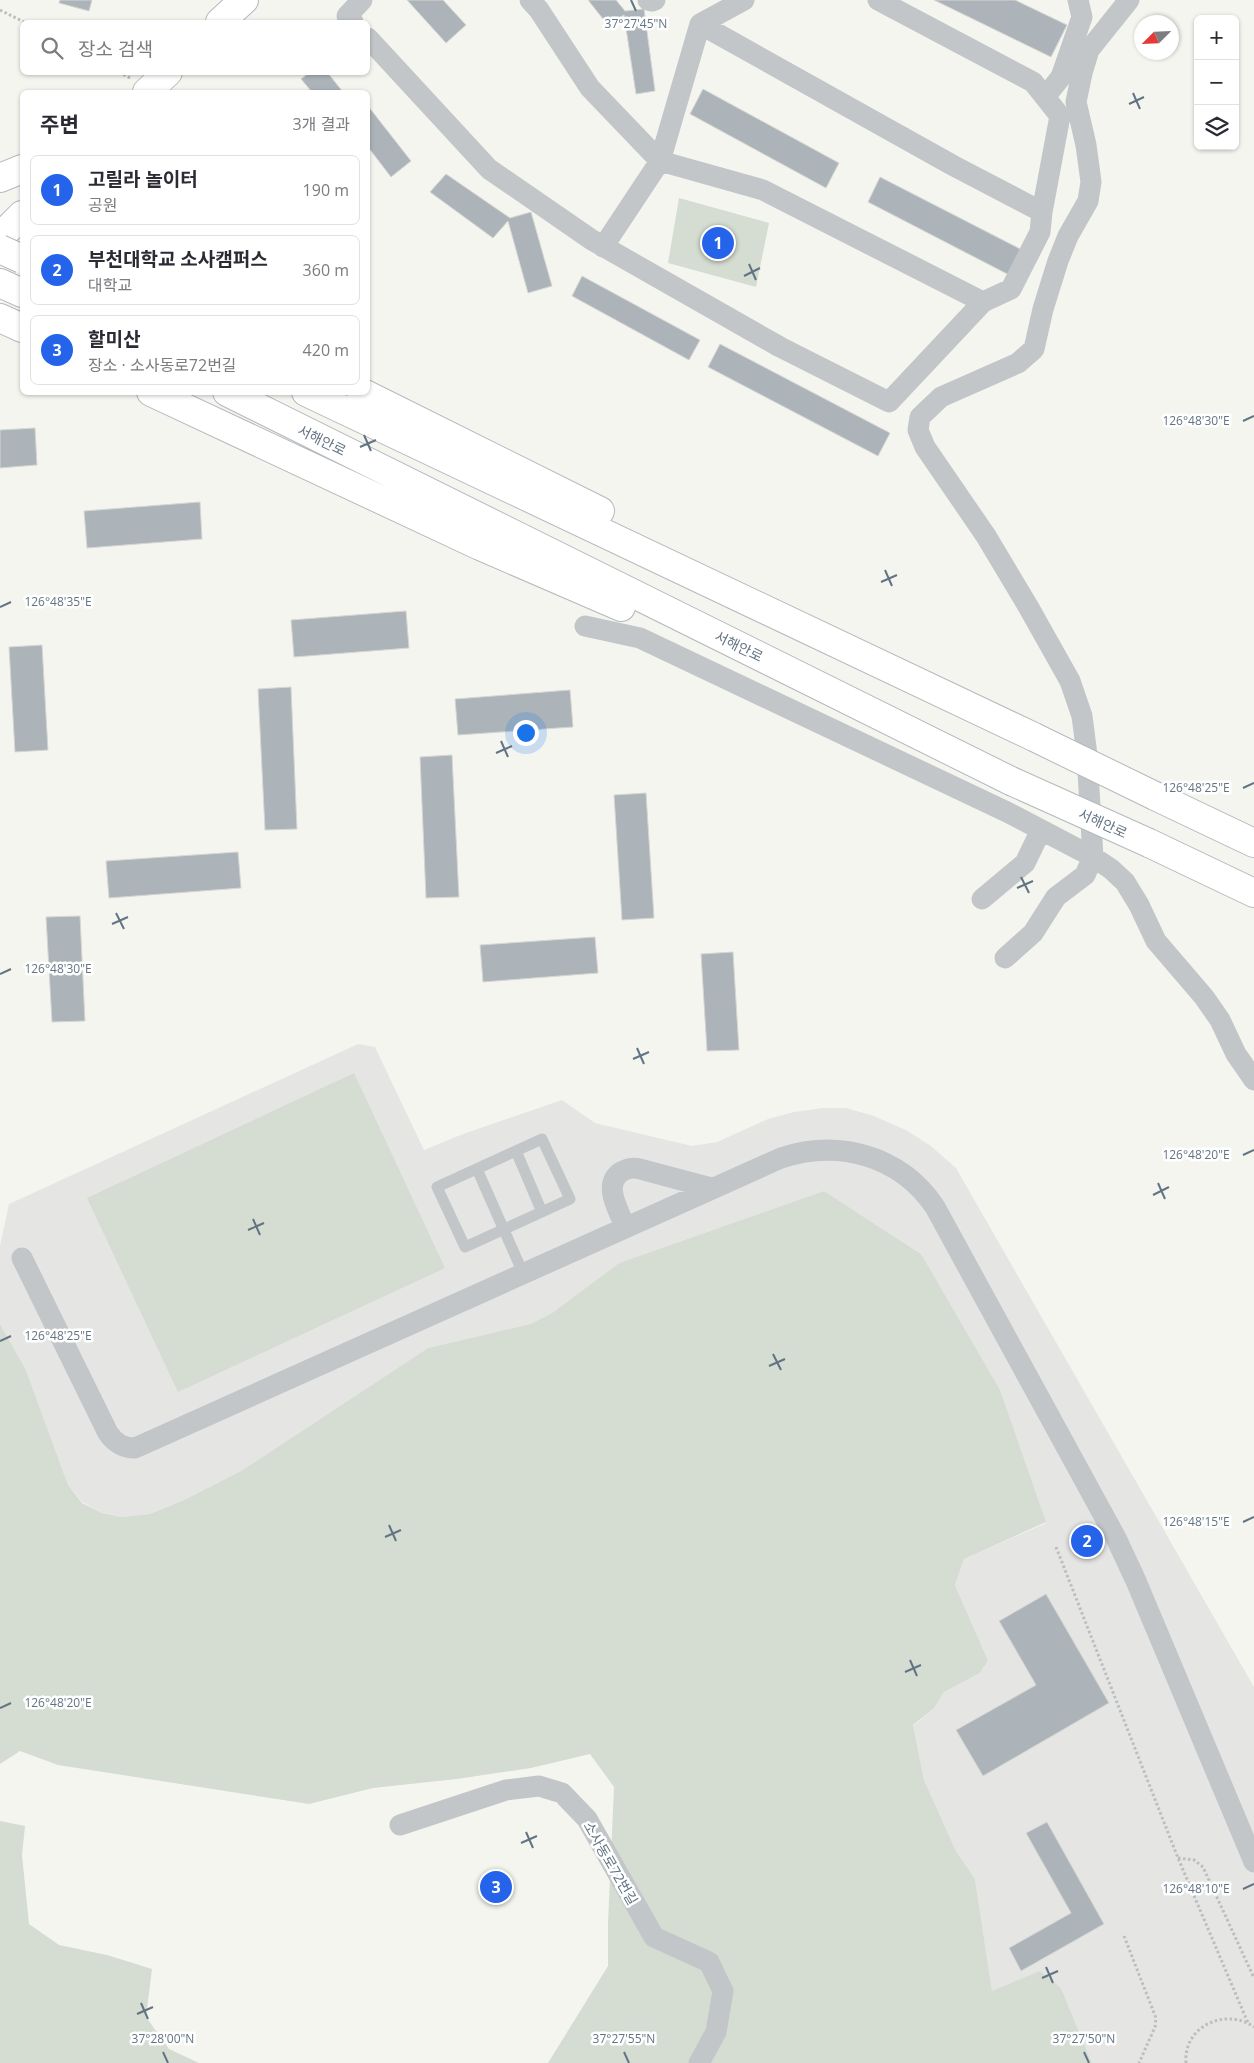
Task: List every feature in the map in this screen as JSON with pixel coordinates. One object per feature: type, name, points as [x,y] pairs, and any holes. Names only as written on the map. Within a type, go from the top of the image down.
[{"type":"main road","points":[[222,20],[244,0]]},
{"type":"main road","points":[[149,90],[165,75]]},
{"type":"main road","points":[[0,178],[20,170]]},
{"type":"main road","points":[[0,237],[20,217]]},
{"type":"main road","points":[[0,249],[20,259]]},
{"type":"main road","points":[[0,257],[20,255]]},
{"type":"main road","points":[[0,283],[20,292]]},
{"type":"main road","points":[[0,318],[20,327]]},
{"type":"main road","points":[[0,334],[20,334]]},
{"type":"main road","points":[[157,395],[480,546],[658,622],[784,668]]},
{"type":"main road","name":"서해안로","points":[[233,395],[1011,781],[1149,843],[1254,894]]},
{"type":"main road","points":[[312,395],[1254,843]]},
{"type":"main road","points":[[367,395],[641,532],[803,628]]},
{"type":"street","points":[[351,20],[347,16],[362,0]]},
{"type":"street","points":[[530,0],[539,10],[590,88],[660,161],[763,190],[983,302]]},
{"type":"street","points":[[648,0],[652,2],[655,0]]},
{"type":"street","points":[[603,247],[660,161],[700,24],[744,0]]},
{"type":"street","points":[[370,40],[489,169],[603,247],[780,347],[889,402],[983,302],[1011,289],[1040,232],[1060,116],[1033,82],[878,0]]},
{"type":"street","points":[[1045,97],[1061,76],[1082,17],[1078,0]]},
{"type":"street","points":[[1005,958],[1033,933],[1056,897],[1085,875],[1093,857],[1082,716],[1070,681],[986,536],[925,447],[918,430],[920,417],[941,397],[1018,363],[1034,349],[1043,309],[1058,261],[1068,236],[1088,201],[1091,182],[1086,146],[1076,102],[1082,73],[1089,50],[1129,0]]},
{"type":"street","points":[[700,24],[954,166],[1042,212]]},
{"type":"street","points":[[585,626],[640,638],[1042,830],[1093,857],[1111,869],[1125,882],[1139,904],[1156,941],[1204,997],[1220,1020],[1236,1054],[1254,1080]]},
{"type":"street","points":[[982,899],[1024,863],[1042,830]]},
{"type":"street","points":[[22,1258],[108,1433],[113,1440],[128,1448],[135,1448],[781,1158],[813,1150],[830,1149],[860,1154],[882,1161],[927,1195],[1113,1532],[1136,1581],[1254,1862]]},
{"type":"street","points":[[626,1226],[612,1191],[612,1182],[625,1170],[632,1168],[640,1169],[711,1188]]},
{"type":"street","name":"소사동로72번길","points":[[400,1826],[506,1790],[539,1786],[562,1793],[587,1819],[654,1937],[709,1962],[723,1991],[716,2032],[699,2063]]},
{"type":"lane","points":[[542,1139],[570,1199],[465,1248],[437,1187],[516,1151],[542,1139]]},
{"type":"lane","points":[[516,1151],[542,1212]]},
{"type":"lane","points":[[477,1169],[523,1273]]},
{"type":"path","points":[[0,10],[20,20]]},
{"type":"path","points":[[1056,1547],[1178,1858],[1248,2023]]},
{"type":"path","points":[[1178,1858],[1194,1860],[1202,1867],[1254,1978]]},
{"type":"path","points":[[1124,1936],[1156,2018],[1155,2027],[1139,2063]]},
{"type":"path","points":[[1186,2063],[1188,2044],[1196,2032],[1207,2024],[1220,2019],[1234,2019],[1254,2027]]},
{"type":"shaded area","points":[[679,198],[769,223],[756,287],[668,263]]},
{"type":"shaded area","points":[[358,1044],[375,1047],[424,1150],[463,1134],[562,1100],[595,1123],[692,1146],[717,1142],[768,1119],[794,1112],[823,1108],[846,1108],[874,1116],[906,1130],[931,1146],[956,1168],[1254,1687],[1254,2063],[1092,2063],[1061,1988],[992,1991],[975,1879],[956,1851],[924,1780],[913,1726],[934,1708],[944,1692],[980,1673],[988,1662],[955,1585],[964,1559],[1046,1523],[921,1254],[824,1191],[619,1263],[552,1313],[530,1324],[428,1348],[241,1471],[184,1500],[150,1514],[121,1517],[102,1513],[82,1502],[68,1485],[26,1370],[0,1324],[0,1246],[9,1204]]},
{"type":"shaded area","points":[[354,1073],[445,1268],[178,1392],[87,1198]]},
{"type":"shaded area","points":[[824,1191],[921,1254],[1000,1390],[1046,1522],[964,1559],[955,1585],[988,1661],[980,1673],[944,1692],[934,1708],[913,1725],[924,1780],[956,1851],[975,1879],[992,1991],[1040,1971],[1061,1988],[1092,2063],[548,2063],[608,1966],[614,1787],[590,1754],[531,1768],[457,1779],[373,1788],[309,1804],[58,1765],[20,1751],[0,1764],[0,1324],[26,1370],[68,1485],[82,1503],[102,1513],[121,1517],[150,1514],[184,1500],[241,1471],[428,1348],[530,1324],[552,1313],[619,1263]]},
{"type":"shaded area","points":[[0,1821],[25,1826],[22,1855],[29,1924],[59,1945],[107,1955],[152,1969],[146,2017],[169,2049],[199,2063],[0,2063]]},
{"type":"building","points":[[60,0],[92,0],[89,11],[59,3]]},
{"type":"building","points":[[407,0],[443,0],[466,25],[446,43]]},
{"type":"building","points":[[588,0],[616,0],[625,11],[644,9],[655,91],[636,94],[624,15],[607,24]]},
{"type":"building","points":[[934,0],[1015,0],[1067,25],[1051,57]]},
{"type":"building","points":[[306,75],[329,75],[341,90],[310,90],[301,79]]},
{"type":"building","points":[[703,89],[839,163],[826,188],[690,114]]},
{"type":"building","points":[[370,109],[411,161],[391,177],[370,150]]},
{"type":"building","points":[[446,174],[510,218],[531,212],[552,286],[528,293],[508,221],[493,238],[430,192]]},
{"type":"building","points":[[880,177],[1028,253],[1015,278],[868,202]]},
{"type":"building","points":[[582,276],[700,340],[689,360],[572,296]]},
{"type":"building","points":[[720,344],[890,433],[878,456],[708,367]]},
{"type":"building","points":[[35,428],[37,465],[0,468],[0,430]]},
{"type":"building","points":[[200,502],[202,539],[87,548],[84,511]]},
{"type":"building","points":[[406,611],[409,648],[294,657],[291,620]]},
{"type":"building","points":[[42,645],[48,750],[15,752],[9,647]]},
{"type":"building","points":[[291,687],[297,829],[265,830],[258,689]]},
{"type":"building","points":[[570,690],[573,727],[458,735],[455,699]]},
{"type":"building","points":[[452,755],[459,897],[426,898],[420,757]]},
{"type":"building","points":[[646,793],[654,918],[622,920],[614,795]]},
{"type":"building","points":[[238,852],[241,888],[109,898],[106,861]]},
{"type":"building","points":[[80,916],[85,1021],[52,1022],[46,917]]},
{"type":"building","points":[[595,937],[598,973],[483,982],[480,945]]},
{"type":"building","points":[[733,952],[739,1050],[707,1051],[701,954]]},
{"type":"building","points":[[1046,1594],[1109,1703],[983,1776],[956,1730],[1036,1685],[999,1621]]},
{"type":"building","points":[[1047,1822],[1104,1924],[1021,1971],[1009,1948],[1071,1913],[1026,1833]]},
{"type":"place","name":"고릴라 놀이터","points":[[718,243]]},
{"type":"place","name":"부천대학교 소사캠퍼스","points":[[1087,1541]]},
{"type":"place","name":"할미산","points":[[496,1887]]}]
